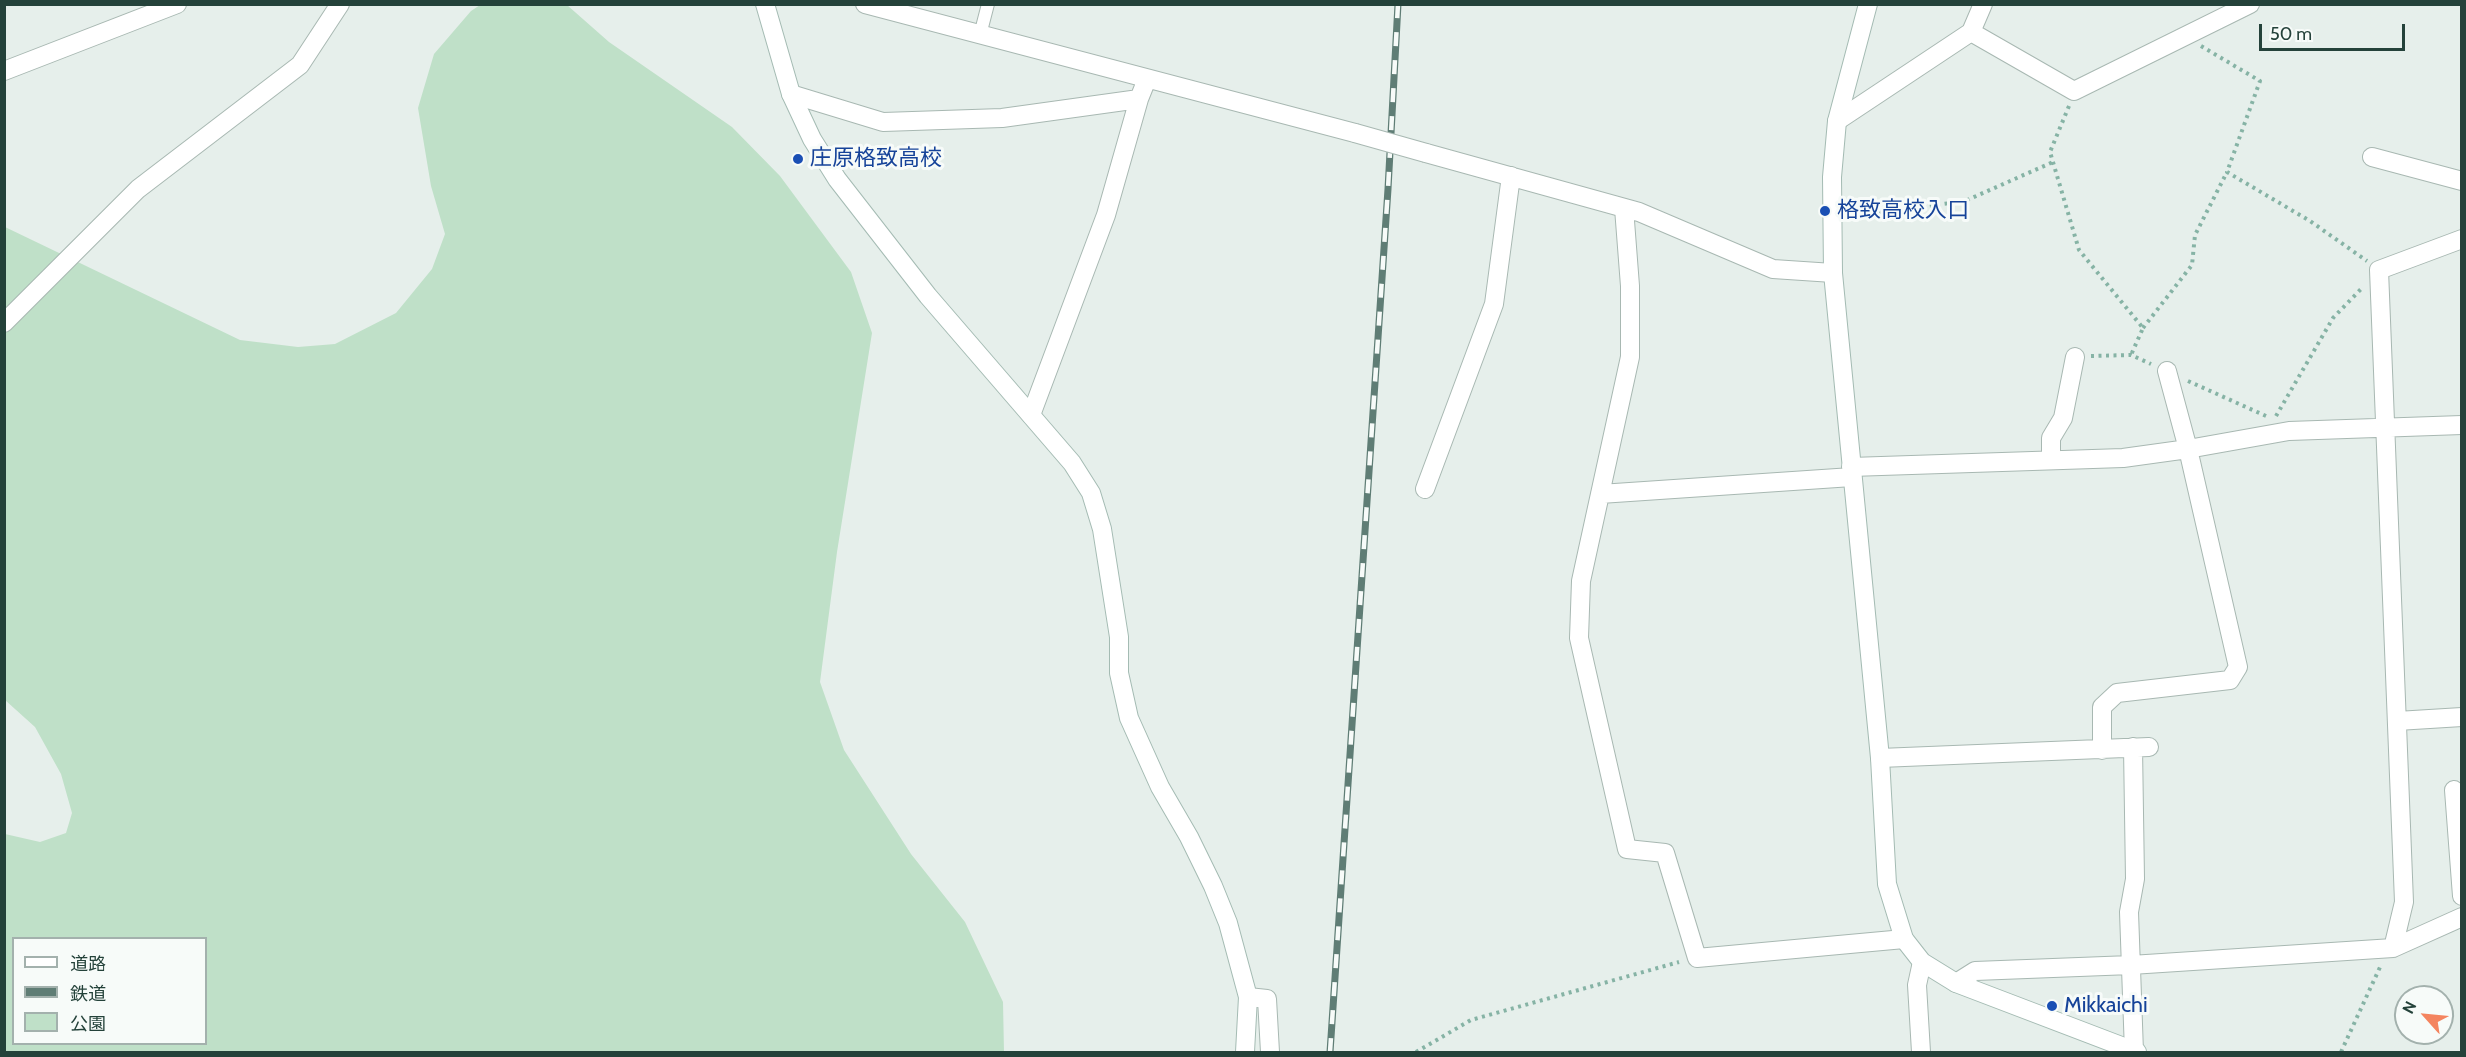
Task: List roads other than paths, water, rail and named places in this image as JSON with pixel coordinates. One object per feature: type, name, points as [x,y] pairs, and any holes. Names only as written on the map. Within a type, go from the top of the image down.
[{"type":"street","points":[[4,71],[177,4]]},
{"type":"street","points":[[4,323],[138,189],[300,65],[340,4]]},
{"type":"street","points":[[765,4],[791,94],[812,139],[837,179],[928,296],[1072,463],[1091,493],[1102,530],[1119,637],[1119,674],[1129,718],[1160,787],[1189,837],[1213,886],[1228,923],[1248,997],[1245,1053]]},
{"type":"street","points":[[865,4],[1355,133],[1640,212],[1773,269],[1833,273]]},
{"type":"street","points":[[1868,4],[1837,121],[1832,177],[1833,273],[1880,759],[1887,884],[1904,939],[1922,962],[1956,983],[2136,1052],[2129,912],[2135,879],[2141,747],[1880,759]]},
{"type":"street","points":[[1837,121],[1971,32],[1983,4]]},
{"type":"street","points":[[1971,32],[2074,91],[2250,4]]},
{"type":"street","points":[[1031,415],[1106,215],[1139,99],[1147,79]]},
{"type":"street","points":[[791,94],[883,122],[1002,118],[1139,99]]},
{"type":"street","points":[[2372,157],[2462,181]]},
{"type":"street","points":[[1425,489],[1494,304],[1511,176]]},
{"type":"street","points":[[1624,208],[1630,286],[1630,357],[1581,581],[1579,638],[1627,849],[1665,853],[1697,958],[1904,939]]},
{"type":"street","points":[[2393,948],[2404,902],[2379,270],[2462,239]]},
{"type":"street","points":[[2051,460],[2051,438],[2063,418],[2075,357]]},
{"type":"street","points":[[2102,750],[2102,707],[2117,693],[2230,680],[2238,667],[2188,449],[2167,372]]},
{"type":"street","points":[[1600,494],[1851,472],[2122,458],[2188,449],[2289,430],[2386,429],[2462,425]]},
{"type":"street","points":[[2397,721],[2462,717]]},
{"type":"street","points":[[2454,790],[2462,896]]},
{"type":"street","points":[[1956,983],[1976,970],[2131,965],[2393,948],[2462,917]]},
{"type":"street","points":[[1921,1053],[1917,985],[1922,962]]},
{"type":"street","points":[[1248,997],[1267,999],[1270,1053]]},
{"type":"lane","points":[[980,35],[988,4]]},
{"type":"railway","points":[[1330,1052],[1388,189],[1398,4]]},
{"type":"place","name":"庄原格致高校","points":[[798,159]]},
{"type":"place","name":"格致高校入口","points":[[1825,211]]},
{"type":"place","name":"Mikkaichi","points":[[2052,1006]]}]
